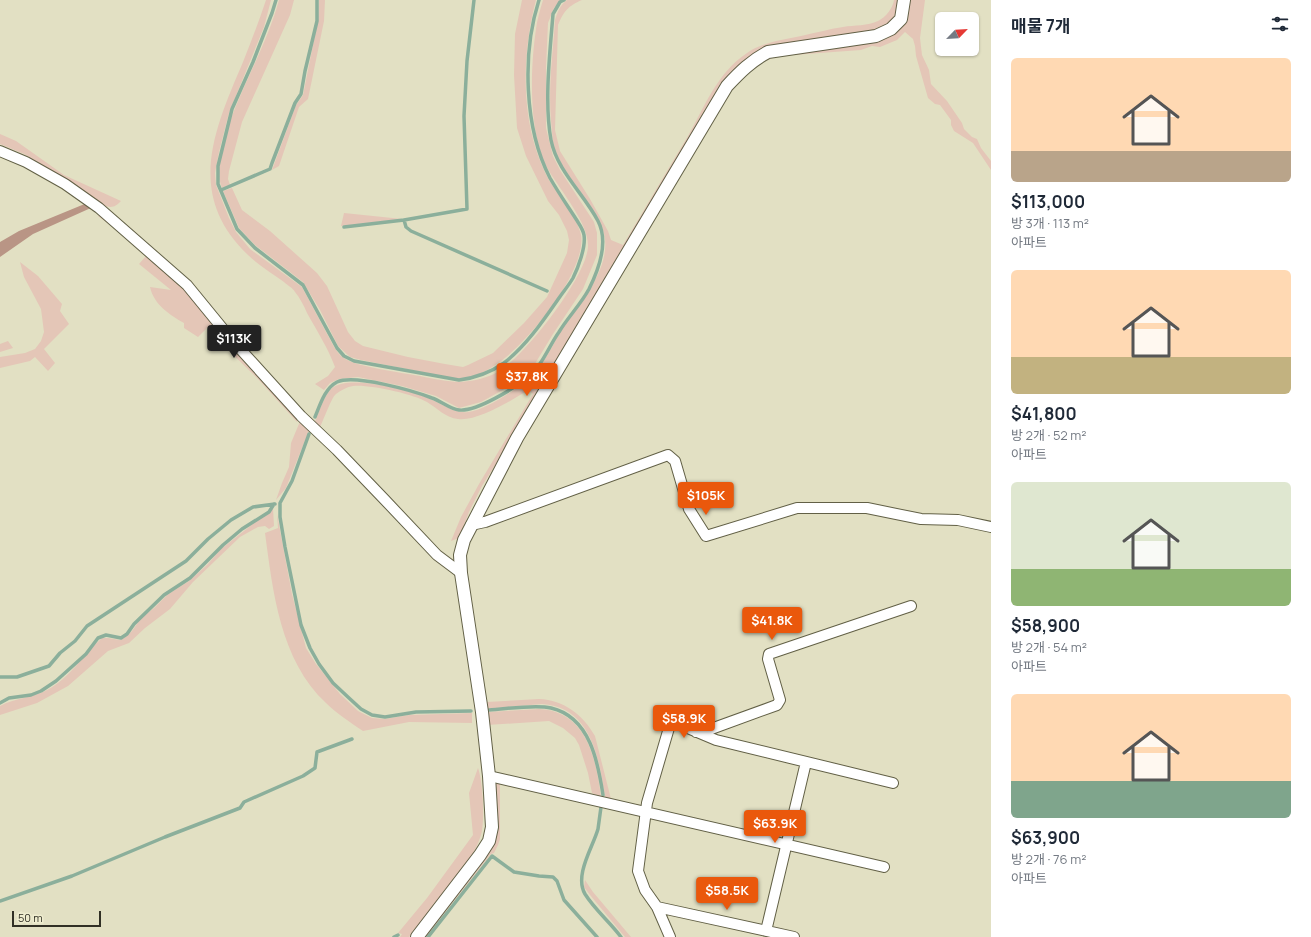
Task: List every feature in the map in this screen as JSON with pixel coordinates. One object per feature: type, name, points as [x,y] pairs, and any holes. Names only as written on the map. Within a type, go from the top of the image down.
[{"type":"street","points":[[417,937],[489,842],[492,827],[489,776],[482,712],[461,573],[460,555],[464,540],[471,525],[517,438],[727,86],[755,59],[768,52],[876,36],[891,29],[901,19],[904,0]]},
{"type":"street","points":[[0,151],[26,162],[65,184],[111,218],[187,285],[232,340],[301,416],[363,477],[437,555],[461,573]]},
{"type":"street","points":[[471,525],[485,522],[668,455],[674,461],[689,509],[706,536],[797,508],[867,508],[921,520],[958,520],[991,527]]},
{"type":"street","points":[[696,732],[711,729],[777,705],[780,700],[768,659],[769,654],[911,606]]},
{"type":"street","points":[[670,937],[657,907],[645,890],[638,871],[645,812],[671,721],[716,740],[893,782]]},
{"type":"street","points":[[766,931],[806,762]]},
{"type":"street","points":[[489,776],[884,867]]},
{"type":"street","points":[[657,907],[794,937]]},
{"type":"shaded area","points":[[266,0],[271,0],[264,27],[229,113],[215,173],[216,185],[236,232],[250,249],[302,287],[333,345],[339,354],[344,358],[359,364],[380,369],[457,382],[484,378],[506,367],[551,317],[566,296],[585,259],[588,245],[584,227],[573,207],[549,171],[542,157],[537,140],[532,102],[536,26],[543,0],[561,0],[554,8],[548,23],[546,128],[553,156],[560,170],[594,222],[597,233],[597,255],[583,289],[533,367],[519,380],[481,402],[459,408],[436,396],[402,386],[358,377],[339,379],[330,383],[324,390],[315,384],[328,376],[335,367],[326,346],[302,302],[294,291],[252,259],[229,232],[217,209],[211,185],[211,162],[215,137],[232,87],[258,24]]},
{"type":"shaded area","points":[[279,0],[294,0],[290,15],[242,122],[229,171],[228,179],[230,185],[222,188],[219,175],[223,143],[235,107],[265,40]]},
{"type":"shaded area","points":[[319,0],[325,0],[324,21],[308,99],[299,107],[279,166],[272,170],[296,105],[303,95],[318,20]]},
{"type":"shaded area","points":[[522,0],[536,0],[531,22],[526,68],[528,115],[533,138],[549,180],[572,215],[581,235],[580,250],[575,268],[553,305],[539,324],[510,354],[487,370],[478,374],[465,378],[451,378],[350,357],[338,346],[320,310],[303,282],[255,245],[239,228],[223,191],[232,188],[242,210],[270,231],[317,273],[327,286],[348,332],[355,341],[363,346],[408,357],[463,367],[493,353],[524,323],[547,297],[567,253],[569,240],[567,231],[559,215],[548,201],[526,156],[517,128],[514,75],[515,34]]},
{"type":"shaded area","points":[[567,0],[582,0],[573,4],[567,10],[562,16],[558,25],[555,130],[560,151],[590,199],[608,231],[611,240],[623,245],[688,136],[706,102],[720,80],[737,61],[753,49],[773,42],[847,26],[874,23],[886,15],[891,9],[894,0],[899,0],[896,13],[891,22],[872,32],[752,56],[482,486],[469,512],[459,538],[451,541],[461,517],[479,484],[533,394],[528,390],[484,414],[466,419],[458,419],[450,417],[427,402],[412,396],[380,388],[353,386],[342,390],[334,396],[319,429],[314,424],[328,392],[339,384],[364,383],[393,387],[428,398],[453,410],[463,412],[475,411],[491,404],[517,388],[535,373],[595,280],[605,253],[605,239],[601,225],[596,215],[563,166],[554,147],[552,137],[550,96],[555,20],[560,8]]},
{"type":"shaded area","points":[[908,0],[925,0],[920,38],[922,55],[929,70],[931,84],[947,101],[962,123],[964,129],[972,137],[977,139],[981,148],[991,161],[991,170],[973,143],[954,131],[951,125],[951,120],[940,105],[935,104],[928,98],[916,56],[913,39],[905,32],[897,40],[880,47],[872,46],[861,50],[779,56],[768,59],[762,58],[882,38]]},
{"type":"shaded area","points":[[0,134],[16,141],[64,175],[121,201],[114,206],[104,206],[69,181],[24,154],[0,144]]},
{"type":"shaded area","points":[[87,203],[93,207],[33,234],[0,257],[0,242],[19,231]]},
{"type":"shaded area","points":[[344,213],[402,219],[341,226]]},
{"type":"shaded area","points":[[102,214],[186,290],[299,417],[297,422],[258,379],[218,340],[218,333],[209,326],[198,337],[184,328],[184,323],[163,309],[155,299],[150,287],[171,290],[139,264],[146,256],[98,216]]},
{"type":"shaded area","points":[[20,262],[38,276],[62,304],[60,311],[69,324],[44,349],[55,363],[48,371],[35,357],[30,361],[0,368],[0,357],[25,353],[35,349],[41,341],[44,332],[41,309],[24,277]]},
{"type":"shaded area","points":[[8,341],[13,348],[0,352],[0,344]]},
{"type":"shaded area","points":[[301,419],[310,428],[286,488],[276,500],[289,467],[291,443]]},
{"type":"shaded area","points":[[273,508],[274,526],[269,529],[265,526],[258,527],[240,537],[193,582],[170,609],[145,628],[129,643],[108,651],[68,686],[37,703],[0,715],[0,706],[41,693],[63,679],[102,638],[120,640],[124,638],[132,631],[141,618],[167,595],[189,581],[207,565],[221,549]]},
{"type":"shaded area","points":[[277,514],[292,594],[306,648],[316,664],[340,694],[358,711],[372,718],[385,719],[409,715],[472,713],[472,723],[409,722],[363,731],[326,703],[310,686],[298,667],[281,624],[271,578],[265,533],[278,528]]},
{"type":"shaded area","points":[[539,699],[557,702],[565,706],[579,715],[590,728],[595,736],[611,799],[605,797],[600,766],[590,737],[582,724],[572,714],[559,707],[542,704],[486,709],[486,702]]},
{"type":"shaded area","points":[[539,709],[555,712],[568,718],[578,728],[592,753],[601,797],[592,793],[588,773],[579,745],[575,738],[563,728],[549,721],[487,725],[487,712]]},
{"type":"shaded area","points":[[478,768],[481,782],[483,812],[481,835],[475,850],[467,864],[424,920],[409,937],[400,937],[402,934],[398,933],[427,898],[473,835],[469,793]]},
{"type":"shaded area","points":[[492,783],[500,784],[500,839],[498,845],[494,853],[491,854],[426,937],[421,937],[488,848]]},
{"type":"shaded area","points":[[585,880],[593,892],[631,937],[625,937],[590,895],[584,887]]},
{"type":"waterway","points":[[276,0],[253,62],[232,109],[218,166],[218,184],[237,229],[255,248],[303,285],[337,348],[344,356],[354,361],[459,380],[477,376],[494,369],[504,363],[520,349],[571,281],[583,251],[583,231],[550,178],[541,158],[535,137],[528,90],[528,66],[530,43],[539,0]]},
{"type":"waterway","points":[[221,190],[270,169],[295,103],[301,94],[317,21],[317,0]]},
{"type":"waterway","points":[[344,227],[404,220],[467,209],[464,116],[467,61],[474,0]]},
{"type":"waterway","points":[[315,417],[323,397],[329,388],[337,382],[346,380],[384,384],[412,391],[459,410],[466,410],[485,403],[522,382],[533,372],[541,362],[563,326],[586,295],[599,264],[603,246],[603,238],[598,221],[559,162],[551,140],[549,125],[548,77],[553,14],[560,2],[564,0]]},
{"type":"waterway","points":[[404,220],[406,227],[411,231],[547,291]]},
{"type":"waterway","points":[[309,434],[292,481],[280,503],[280,517],[301,625],[310,648],[319,664],[333,683],[361,709],[372,715],[385,717],[416,712],[471,711]]},
{"type":"waterway","points":[[0,703],[9,698],[31,695],[41,691],[56,681],[86,654],[98,638],[106,635],[121,638],[127,634],[134,624],[164,595],[190,578],[223,545],[242,529],[269,512],[274,504]]},
{"type":"waterway","points":[[0,677],[17,677],[49,666],[60,653],[75,641],[87,626],[186,561],[208,539],[231,520],[253,507],[275,504]]},
{"type":"waterway","points":[[489,710],[544,707],[564,713],[575,721],[590,742],[595,755],[603,795]]},
{"type":"waterway","points":[[0,901],[72,876],[165,837],[240,808],[244,802],[303,776],[315,768],[317,752],[352,739]]},
{"type":"waterway","points":[[601,807],[598,829],[583,870],[582,886],[589,900],[621,937]]},
{"type":"waterway","points":[[428,937],[492,856],[514,872],[553,877],[557,881],[564,900],[597,937]]},
{"type":"waterway","points":[[394,937],[398,935]]}]
